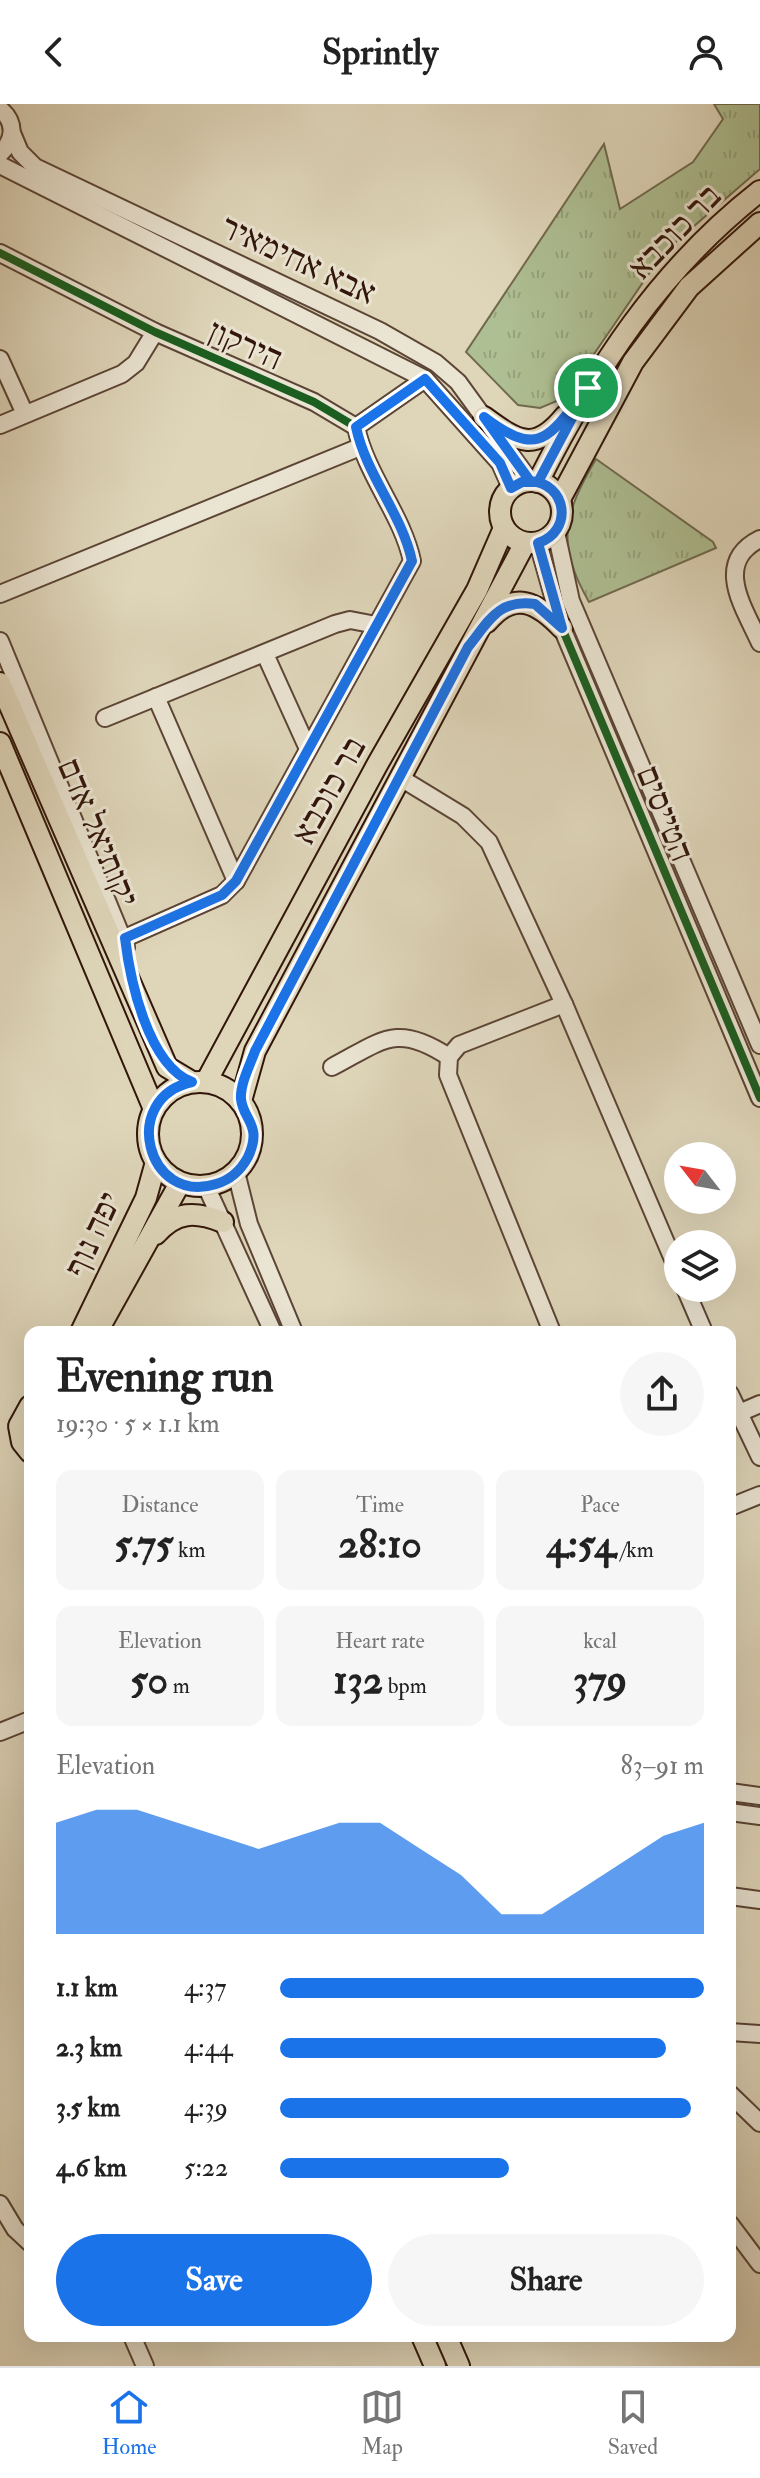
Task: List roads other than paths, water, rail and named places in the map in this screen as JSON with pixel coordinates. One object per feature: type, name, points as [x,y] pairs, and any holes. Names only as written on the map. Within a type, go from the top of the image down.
[{"type":"main road","name":"בר כוכבא","points":[[526,484],[612,349],[672,273],[760,191]]},
{"type":"main road","name":"בר כוכבא","points":[[560,499],[633,362],[689,287],[760,223]]},
{"type":"main road","points":[[484,417],[508,436],[532,441],[544,438],[588,388]]},
{"type":"main road","points":[[526,484],[552,488],[560,499],[563,518],[556,532],[531,543],[504,528],[501,506],[526,484]]},
{"type":"main road","name":"בר כוכבא","points":[[199,1082],[477,590],[504,528]]},
{"type":"main road","name":"בר כוכבא","points":[[241,1101],[255,1051],[468,647],[531,543]]},
{"type":"main road","points":[[468,647],[495,613],[510,603],[535,604],[562,628]]},
{"type":"main road","name":"יקותיאל אדם","points":[[0,683],[167,1067],[199,1082]]},
{"type":"main road","name":"יקותיאל אדם","points":[[0,743],[154,1109]]},
{"type":"main road","points":[[199,1082],[223,1086],[241,1101],[252,1121],[253,1137],[246,1160],[236,1172],[220,1183],[206,1186],[180,1183],[156,1162],[148,1140],[154,1109],[169,1092],[199,1082]]},
{"type":"main road","name":"יפה נוף","points":[[84,1326],[146,1198],[156,1162]]},
{"type":"main road","name":"יפה נוף","points":[[100,1326],[180,1183]]},
{"type":"main road","points":[[138,1256],[176,1217],[198,1214],[223,1222]]},
{"type":"main road","points":[[24,1417],[19,1426],[24,1444]]},
{"type":"main road","points":[[425,2342],[435,2366]]},
{"type":"main road","points":[[449,2342],[459,2366]]},
{"type":"street","name":"אבא אחימאיר","points":[[0,109],[10,120],[20,152],[35,167],[380,331],[436,363],[458,382],[526,484]]},
{"type":"street","points":[[0,154],[9,144],[12,133]]},
{"type":"street","name":"אבא אחימאיר","points":[[0,165],[425,379],[500,463],[526,484]]},
{"type":"street","name":"הירקון","points":[[0,253],[155,332],[314,402],[356,427]]},
{"type":"street","points":[[0,425],[122,374],[136,363],[155,332]]},
{"type":"street","points":[[0,359],[25,414]]},
{"type":"street","points":[[125,938],[222,895],[236,881],[412,561],[408,542],[360,447],[356,427],[425,379]]},
{"type":"street","points":[[0,594],[360,447]]},
{"type":"street","name":"הטייסים","points":[[556,532],[571,601],[760,1045]]},
{"type":"street","points":[[760,539],[739,557],[732,581],[760,643]]},
{"type":"street","name":"הטייסים","points":[[531,543],[562,628],[760,1098]]},
{"type":"street","points":[[105,718],[335,624],[350,620],[376,625]]},
{"type":"street","points":[[0,641],[125,938],[132,988]]},
{"type":"street","points":[[265,654],[308,749]]},
{"type":"street","points":[[156,697],[236,881]]},
{"type":"street","points":[[399,777],[463,816],[489,842],[564,1004],[664,1238]]},
{"type":"street","points":[[550,1326],[448,1075],[449,1057],[459,1045],[564,1004]]},
{"type":"street","points":[[332,1067],[385,1040],[406,1036],[428,1043],[449,1057]]},
{"type":"street","points":[[236,1172],[249,1224],[292,1326]]},
{"type":"street","points":[[206,1186],[270,1326]]},
{"type":"street","points":[[691,1302],[701,1326]]},
{"type":"street","points":[[736,1414],[760,1404]]},
{"type":"street","points":[[736,1418],[760,1457]]},
{"type":"street","points":[[736,1505],[760,1495]]},
{"type":"street","points":[[0,1732],[24,1722]]},
{"type":"street","points":[[736,1793],[760,1796]]},
{"type":"street","points":[[736,1813],[760,1816]]},
{"type":"street","points":[[736,1897],[760,1900]]},
{"type":"street","points":[[736,2032],[760,2034]]},
{"type":"street","points":[[736,2100],[760,2123]]},
{"type":"street","points":[[0,2204],[15,2229],[24,2237]]},
{"type":"street","points":[[736,2232],[760,2264]]},
{"type":"street","points":[[135,2342],[145,2366]]}]
